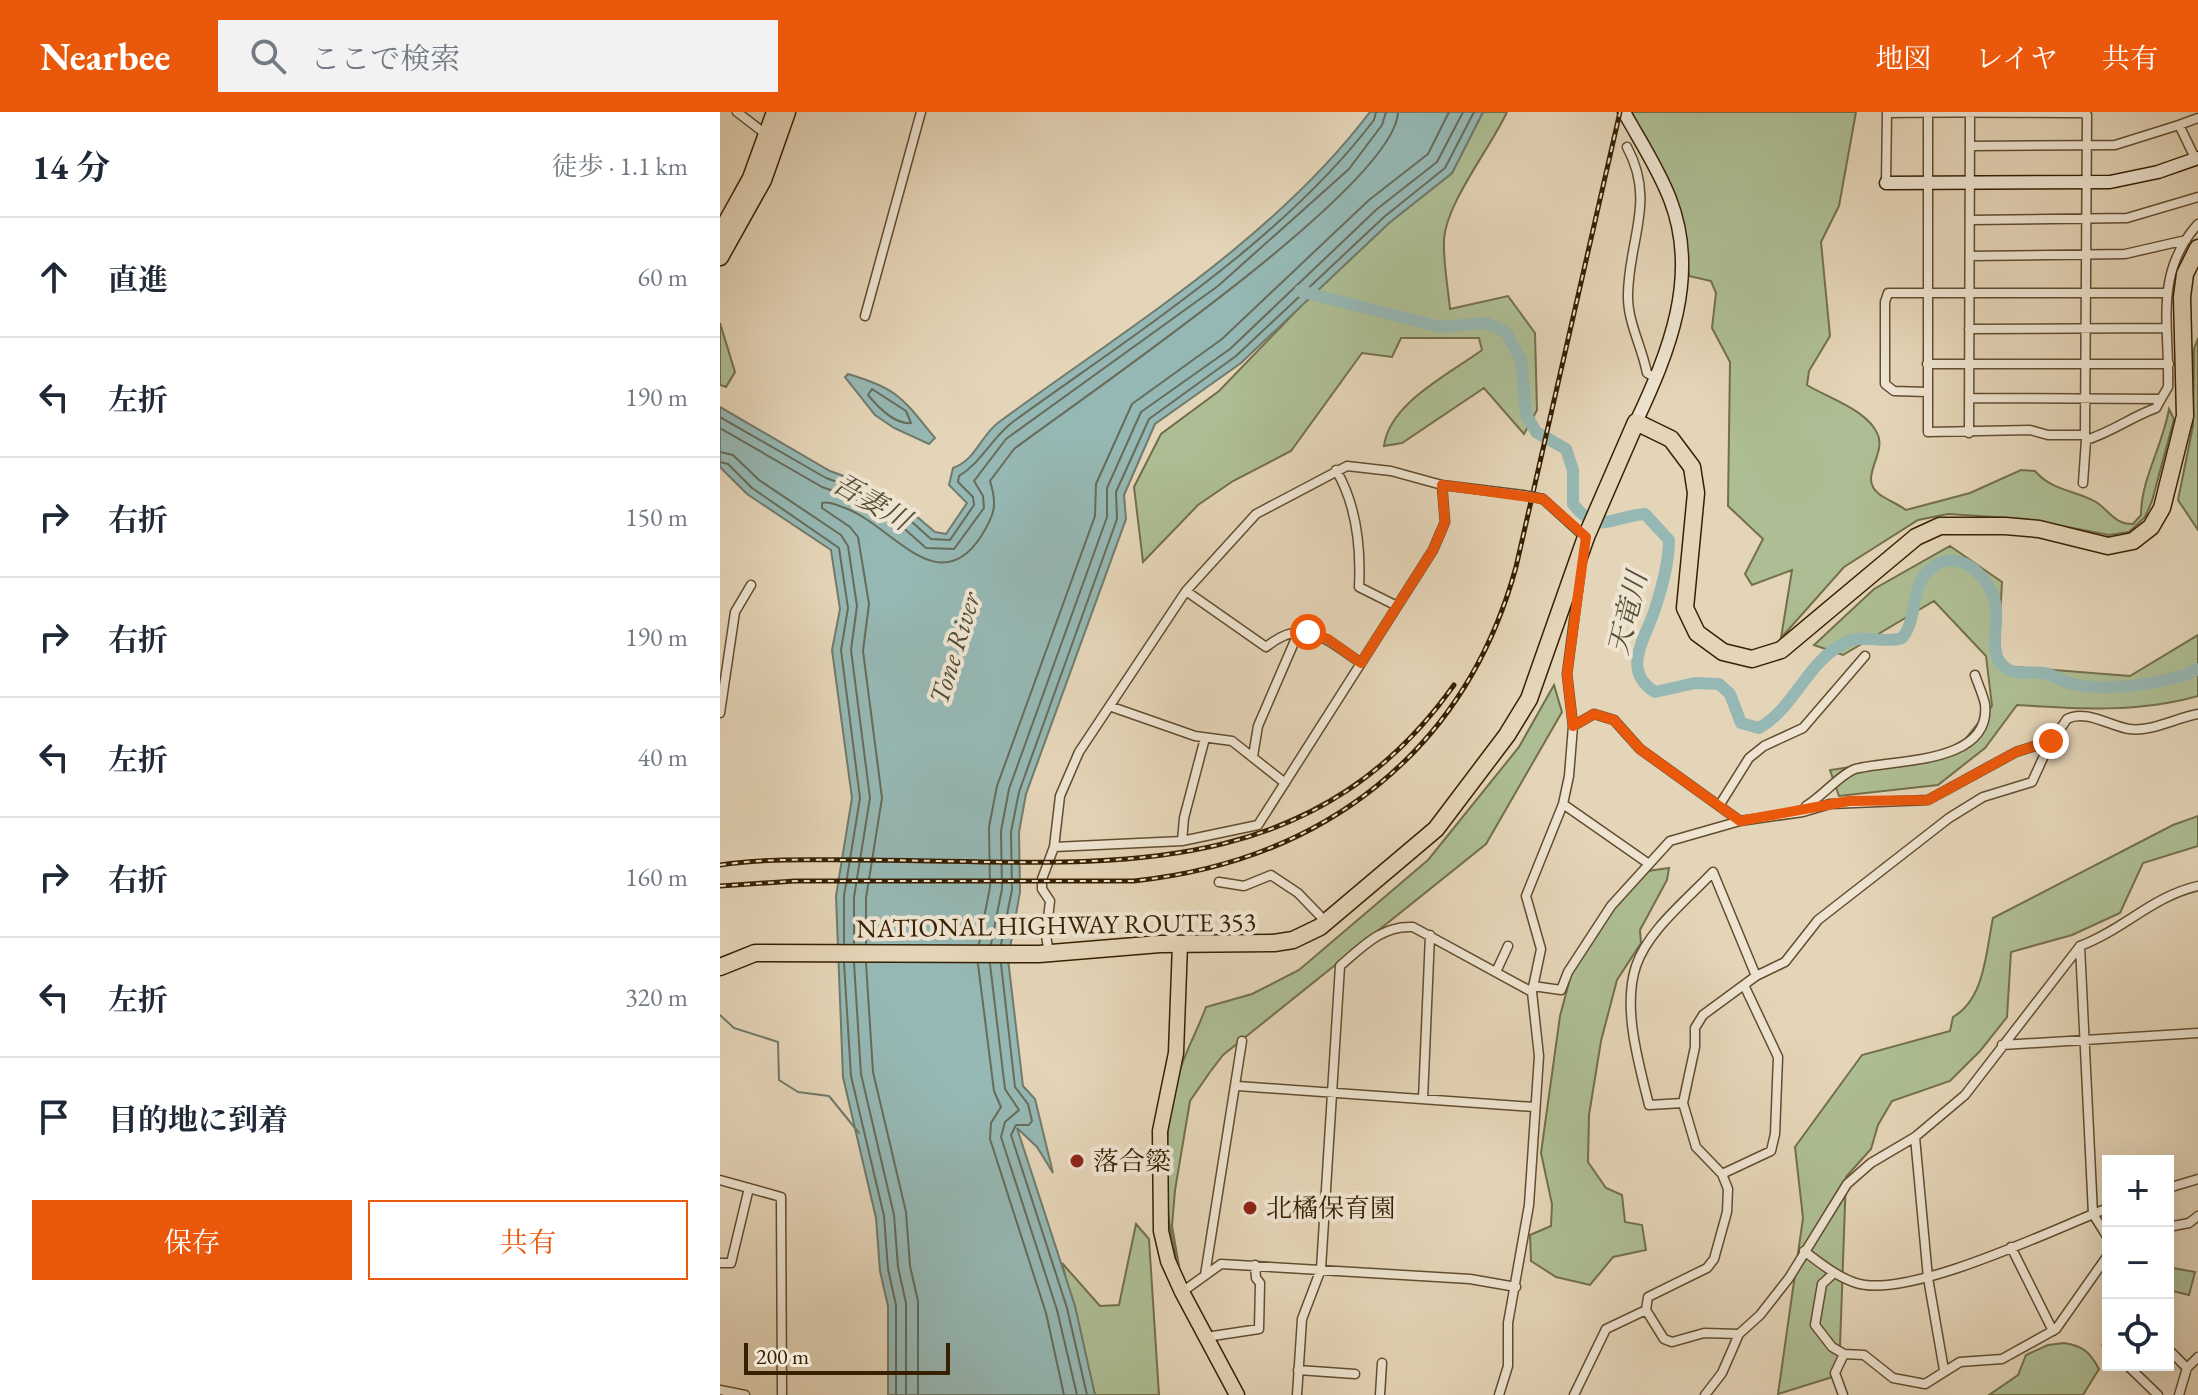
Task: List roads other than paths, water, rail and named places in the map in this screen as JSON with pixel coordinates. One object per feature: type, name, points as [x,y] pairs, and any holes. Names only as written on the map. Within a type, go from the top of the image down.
[{"type":"highway","points":[[720,234],[751,178],[775,112]]},
{"type":"highway","points":[[720,257],[763,180],[787,112]]},
{"type":"highway","points":[[1636,422],[1671,439],[1692,467],[1696,493],[1684,593],[1687,615],[1702,639],[1740,658],[1762,657],[1790,644],[1916,537],[1932,528],[1974,525],[2029,528],[2108,546],[2125,544],[2145,533],[2162,508],[2185,416],[2182,297],[2192,244]]},
{"type":"highway","name":"NATIONAL HIGHWAY ROUTE 353","points":[[720,967],[755,953],[1044,954],[1180,944],[1274,943],[1307,934],[1326,922],[1445,820],[1515,723],[1534,686],[1591,526],[1636,422]]},
{"type":"main road","points":[[1624,112],[1674,211],[1683,267],[1676,321],[1636,422]]},
{"type":"main road","points":[[1886,183],[2088,184],[2135,179],[2197,160]]},
{"type":"main road","points":[[1180,944],[1178,1033],[1163,1112],[1160,1154],[1164,1247],[1182,1292],[1237,1395]]},
{"type":"street","points":[[737,112],[768,135]]},
{"type":"street","points":[[865,316],[921,112]]},
{"type":"street","points":[[1969,433],[1970,112]]},
{"type":"street","points":[[1886,183],[1887,113],[1970,112],[2085,113],[2088,118],[2088,328],[2087,430],[2083,436],[2048,435],[2030,430],[1929,434],[1928,113]]},
{"type":"street","points":[[1970,146],[2088,146],[2133,142],[2198,118]]},
{"type":"street","points":[[2179,125],[2197,160]]},
{"type":"street","points":[[1627,147],[1640,174],[1642,200],[1628,301],[1647,373],[1656,378]]},
{"type":"street","points":[[1970,220],[2088,221],[2148,214],[2198,197]]},
{"type":"street","points":[[2083,483],[2086,440],[2109,433],[2132,416],[2156,408],[2167,391],[2166,293],[2192,244],[2198,224]]},
{"type":"street","points":[[1970,256],[2088,256],[2192,244]]},
{"type":"street","points":[[1927,392],[1887,388],[1885,302],[1888,293],[2166,293]]},
{"type":"street","points":[[1969,329],[2165,328]]},
{"type":"street","points":[[1927,364],[2169,364]]},
{"type":"street","points":[[1969,398],[2161,399]]},
{"type":"street","points":[[1044,954],[1050,901],[1042,889],[1042,879],[1054,847],[1060,796],[1079,752],[1112,707],[1186,591],[1256,514],[1347,466],[1371,467],[1442,485],[1543,499],[1591,526],[1567,674],[1573,726],[1563,804],[1526,896],[1541,949],[1532,989],[1539,1056],[1529,1205],[1508,1323],[1508,1366],[1499,1395]]},
{"type":"street","points":[[1336,470],[1344,483],[1357,533],[1359,587],[1397,606]]},
{"type":"street","points":[[1054,847],[1182,841],[1258,825],[1433,550],[1445,522],[1442,485]]},
{"type":"street","points":[[720,713],[735,612],[751,585]]},
{"type":"street","points":[[1186,591],[1266,647],[1283,633],[1299,631],[1328,639],[1361,663]]},
{"type":"street","points":[[1253,756],[1258,726],[1299,631]]},
{"type":"street","points":[[1719,806],[1749,758],[1764,746],[1803,728],[1865,656]]},
{"type":"street","points":[[1796,813],[1825,794],[1851,770],[1934,760],[1967,743],[1981,725],[1985,705],[1975,675]]},
{"type":"street","points":[[1112,707],[1205,738],[1232,741],[1285,783]]},
{"type":"street","points":[[1573,726],[1594,714],[1614,720],[1640,749],[1740,821]]},
{"type":"street","points":[[1739,1334],[1704,1333],[1672,1342],[1664,1339],[1646,1310],[1648,1297],[1707,1268],[1714,1259],[1727,1212],[1728,1189],[1722,1174],[1696,1147],[1683,1103],[1695,1047],[1695,1028],[1703,1015],[1756,976],[1785,962],[1818,920],[1949,818],[1983,797],[2032,782],[2051,741],[2072,716],[2145,729],[2171,719],[2198,714]]},
{"type":"street","points":[[1182,841],[1184,818],[1205,738]]},
{"type":"street","points":[[1297,1395],[1302,1319],[1321,1269],[1340,966],[1375,936],[1393,928],[1413,927],[1532,989],[1561,990],[1568,972],[1611,906],[1670,841],[1740,821],[1849,801],[1932,799],[2016,752],[2051,741]]},
{"type":"street","points":[[1563,804],[1649,864]]},
{"type":"street","points":[[1683,1103],[1649,1105],[1639,1066],[1631,988],[1636,963],[1655,933],[1713,872],[1756,976]]},
{"type":"street","points":[[1219,882],[1244,886],[1271,875],[1298,893],[1326,922]]},
{"type":"street","points":[[1705,1395],[1722,1373],[1739,1334],[1772,1300],[1847,1184],[1871,1163],[1915,1137],[1965,1095],[2080,946],[2107,936],[2163,896],[2198,886]]},
{"type":"street","points":[[1423,1099],[1430,935]]},
{"type":"street","points":[[1496,972],[1508,946]]},
{"type":"street","points":[[2080,946],[2082,1040],[2093,1214],[2102,1228]]},
{"type":"street","points":[[1722,1174],[1771,1151],[1775,1134],[1778,1057],[1744,985]]},
{"type":"street","points":[[2002,1045],[2198,1033]]},
{"type":"street","points":[[1205,1275],[1238,1086],[1242,1041]]},
{"type":"street","points":[[1238,1086],[1534,1107]]},
{"type":"street","points":[[1915,1137],[1928,1278],[1944,1370]]},
{"type":"street","points":[[2174,1186],[2198,1179]]},
{"type":"street","points":[[720,1180],[781,1197],[782,1395]]},
{"type":"street","points":[[720,1263],[731,1263],[749,1188]]},
{"type":"street","points":[[1804,1251],[1834,1273],[1871,1286],[1928,1278],[2102,1210]]},
{"type":"street","points":[[2174,1226],[2189,1223],[2198,1216]]},
{"type":"street","points":[[2011,1247],[2053,1331]]},
{"type":"street","points":[[1182,1292],[1221,1264],[1438,1280],[1470,1279],[1516,1287]]},
{"type":"street","points":[[1206,1337],[1259,1329],[1260,1283],[1256,1278],[1255,1265]]},
{"type":"street","points":[[1834,1273],[1822,1284],[1815,1325],[1832,1347],[1844,1354],[1864,1355],[1893,1378],[1913,1384],[1934,1380],[1944,1370],[1960,1362],[2002,1359],[2053,1331],[2083,1296],[2102,1265]]},
{"type":"street","points":[[1574,1395],[1606,1329],[1646,1310]]},
{"type":"street","points":[[1843,1395],[1835,1373],[1844,1354]]},
{"type":"street","points":[[2174,1355],[2187,1368]]},
{"type":"street","points":[[2179,1395],[2187,1368],[2198,1357]]},
{"type":"street","points":[[1380,1395],[1382,1363]]},
{"type":"street","points":[[1298,1370],[1355,1374]]},
{"type":"street","points":[[2133,1371],[2158,1395]]},
{"type":"street","points":[[720,1390],[745,1395]]},
{"type":"water","points":[[1370,112],[1483,112],[1452,173],[1389,223],[1241,363],[1155,424],[1124,495],[1126,519],[1026,794],[1019,832],[1020,892],[1008,959],[1023,1086],[1035,1099],[1053,1173],[1037,1147],[1017,1128],[1075,1306],[1095,1395],[888,1395],[888,1306],[880,1271],[876,1218],[843,1077],[836,896],[852,798],[832,650],[840,609],[831,550],[747,494],[720,467],[720,407],[830,471],[866,484],[908,509],[935,532],[946,534],[967,503],[949,485],[953,468],[973,454],[999,422],[1244,242],[1289,202]]},
{"type":"water","points":[[848,374],[889,390],[915,413],[935,438],[929,444],[894,428],[875,415],[845,377]]},
{"type":"waterway","name":"天竜川","points":[[1300,291],[1440,327],[1486,323],[1506,332],[1521,360],[1526,414],[1536,432],[1566,449],[1573,470],[1573,504],[1590,520],[1598,522],[1645,514],[1669,540],[1663,584],[1638,653],[1639,674],[1655,692],[1695,683],[1719,684],[1730,694],[1741,723],[1759,728],[1783,708],[1833,650],[1853,640],[1902,638],[1910,622],[1922,578],[1938,563],[1949,561],[1969,566],[1991,592],[1996,609],[1995,649],[2000,662],[2010,670],[2044,673],[2073,684],[2119,687],[2170,679],[2198,669]]},
{"type":"waterway","points":[[720,1015],[734,1028],[778,1042],[779,1080],[798,1092],[829,1096],[859,1133]]},
{"type":"railway","points":[[720,886],[795,881],[1134,881],[1202,869],[1266,850],[1324,822],[1376,786],[1422,743],[1461,692],[1493,633],[1516,567],[1620,112]]},
{"type":"railway","points":[[720,865],[790,860],[1107,860],[1185,852],[1259,833],[1330,801],[1395,753],[1454,685]]},
{"type":"place","name":"落合簗","points":[[1077,1161]]},
{"type":"place","name":"北橘保育園","points":[[1250,1208]]},
{"type":"water label","name":"吾妻川","points":[[872,501]]},
{"type":"water label","name":"Tone River","points":[[954,648]]}]
